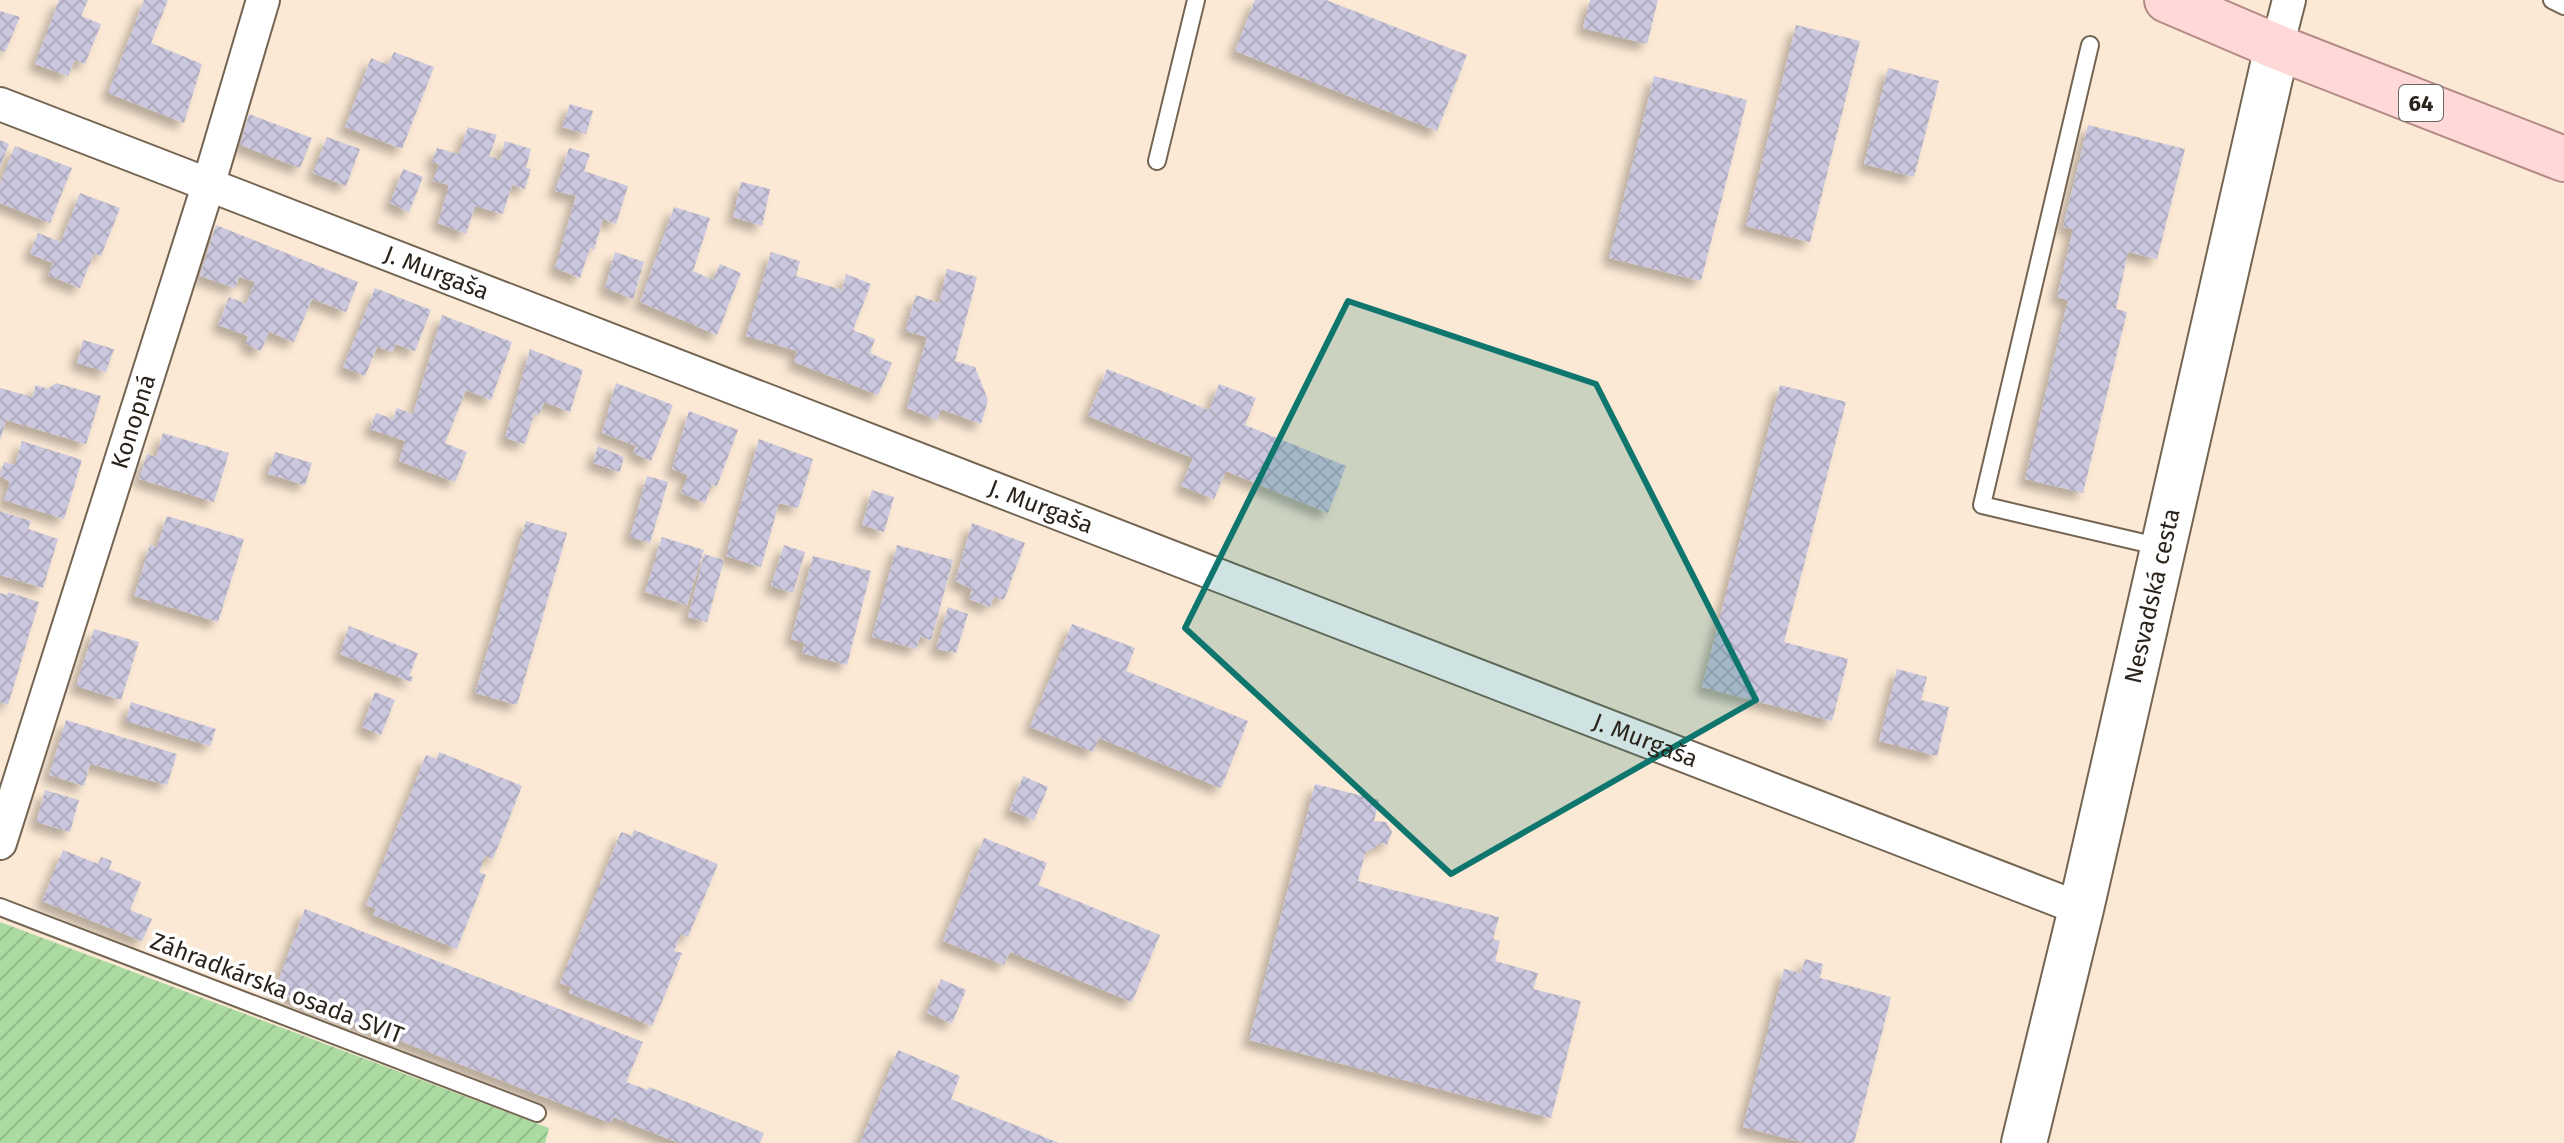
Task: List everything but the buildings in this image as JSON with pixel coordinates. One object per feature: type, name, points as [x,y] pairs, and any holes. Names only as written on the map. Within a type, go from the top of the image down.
[{"type":"main road","name":"64","points":[[2167,0],[2277,47],[2564,159]]},
{"type":"street","name":"Konopná","points":[[0,843],[208,186],[263,0]]},
{"type":"street","points":[[2277,47],[2289,0]]},
{"type":"street","name":"Nesvadská cesta","points":[[2024,1143],[2081,909],[2277,47]]},
{"type":"street","name":"J. Murgaša","points":[[0,104],[2081,909]]},
{"type":"lane","points":[[1157,161],[1196,0]]},
{"type":"lane","points":[[2552,0],[2564,6]]},
{"type":"lane","points":[[2090,45],[1982,505],[2163,547]]},
{"type":"lane","name":"Záhradkárska osada SVIT","points":[[0,907],[537,1113]]},
{"type":"highlighted area","points":[[1348,301],[1596,384],[1756,700],[1451,874],[1185,628]]},
{"type":"green space","points":[[0,922],[549,1128],[545,1143],[0,1143]]}]
